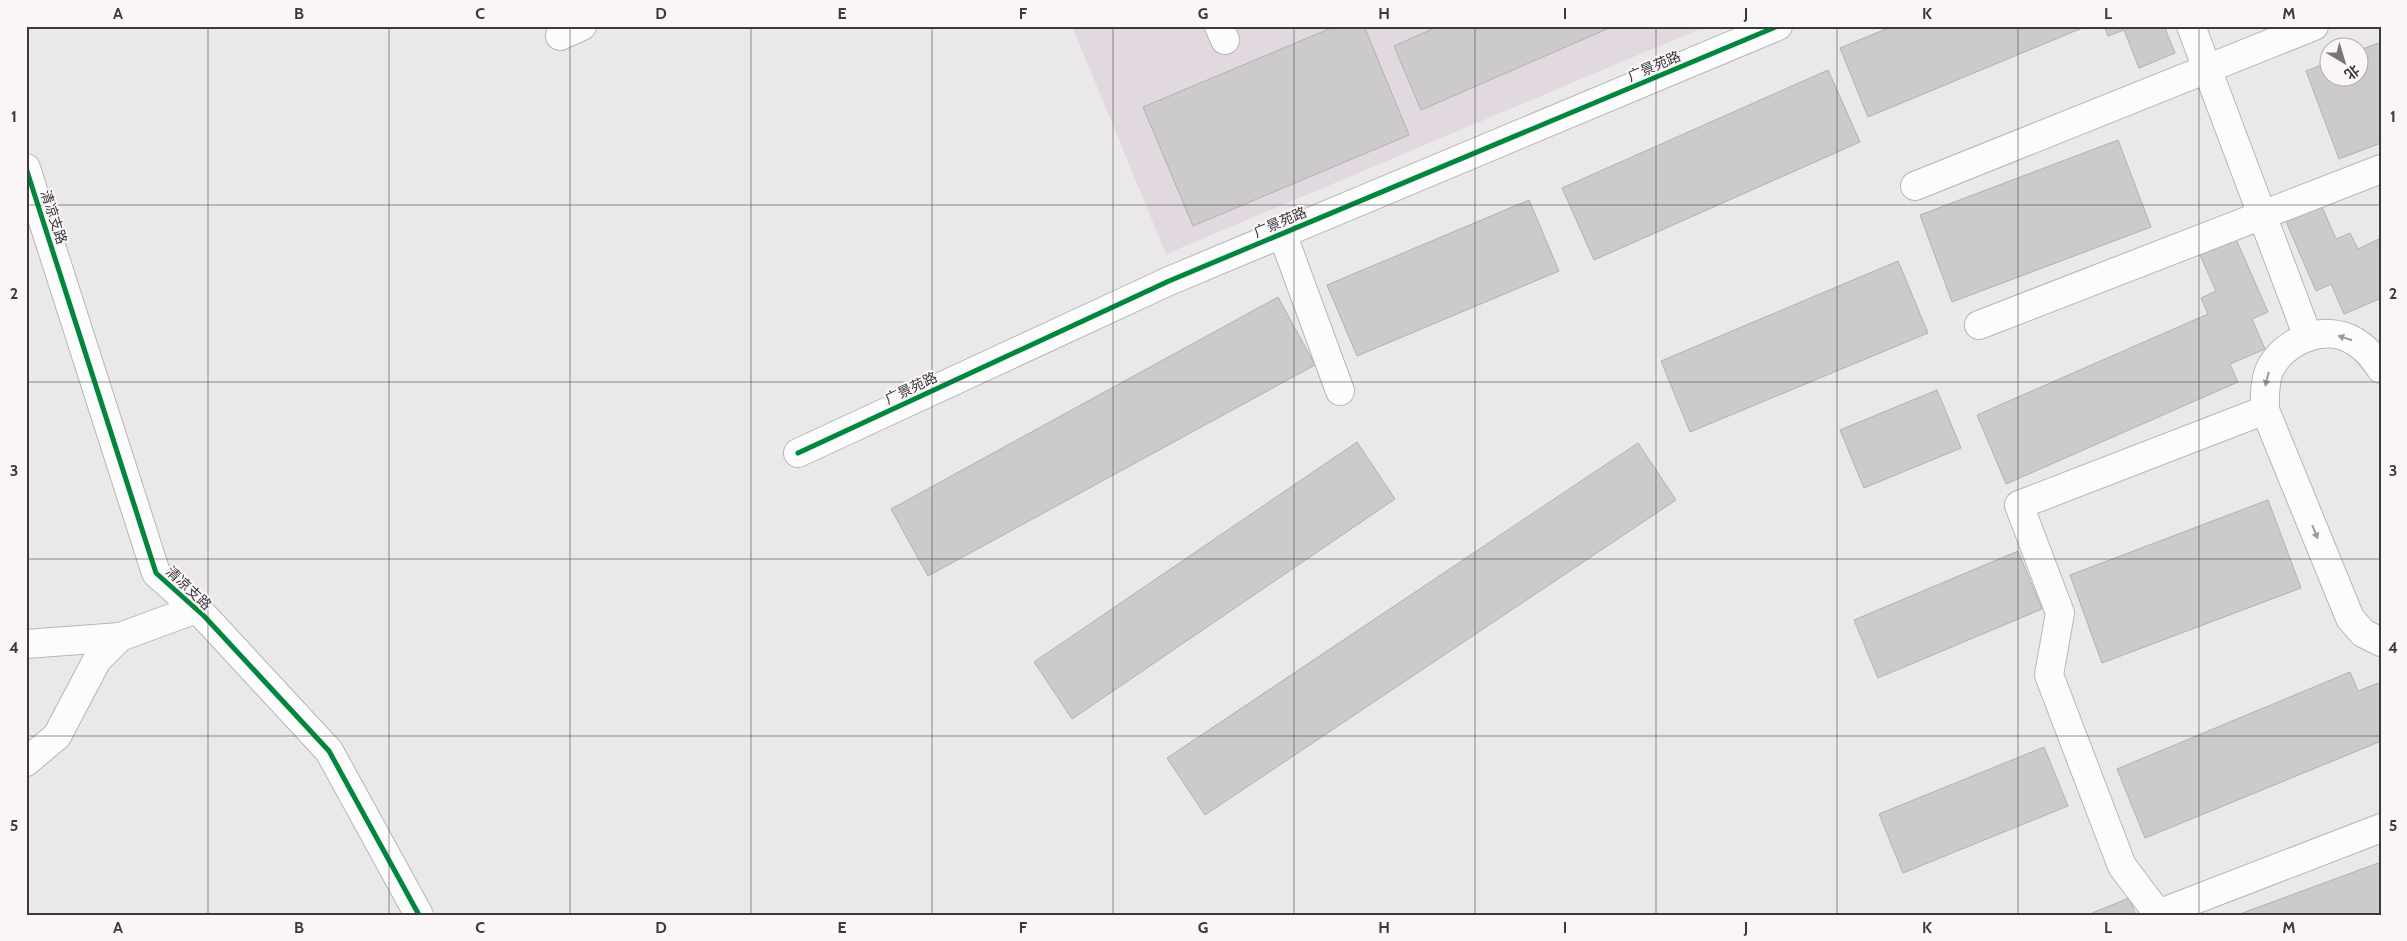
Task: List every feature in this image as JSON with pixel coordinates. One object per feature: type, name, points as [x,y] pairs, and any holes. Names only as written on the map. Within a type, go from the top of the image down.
[{"type":"street","name":"广景苑路","points":[[798,453],[1169,281],[1778,26]]},
{"type":"street","points":[[2191,26],[2308,337]]},
{"type":"street","points":[[1914,186],[2314,26]]},
{"type":"street","name":"清凉支路","points":[[26,168],[156,573],[196,609],[328,750],[419,915]]},
{"type":"street","points":[[1979,326],[2381,169]]},
{"type":"street","points":[[1282,233],[1340,391]]},
{"type":"street","points":[[2381,369],[2370,352],[2353,340],[2334,334],[2308,337],[2296,342],[2280,354],[2269,371],[2264,390],[2265,410],[2350,618],[2363,632],[2381,642]]},
{"type":"street","points":[[2265,410],[2019,505],[2060,613],[2049,675],[2122,866],[2158,914],[2381,828]]},
{"type":"street","points":[[26,644],[120,637],[196,609]]},
{"type":"street","points":[[26,762],[57,736],[97,660],[120,637]]},
{"type":"shaded area","points":[[1072,26],[1707,26],[1166,254]]},
{"type":"building","points":[[1336,26],[1364,26],[1409,135],[1193,226],[1143,107]]},
{"type":"building","points":[[1439,26],[1614,26],[1421,110],[1394,46]]},
{"type":"building","points":[[1893,26],[2087,26],[1868,117],[1840,48]]},
{"type":"building","points":[[2104,26],[2164,26],[2175,53],[2139,68],[2124,30],[2108,36]]},
{"type":"building","points":[[2381,42],[2381,143],[2339,159],[2306,71],[2320,66],[2320,88],[2370,88],[2370,46]]},
{"type":"building","points":[[1828,70],[1860,142],[1594,260],[1562,188]]},
{"type":"building","points":[[2118,140],[2151,227],[1952,302],[1920,215]]},
{"type":"building","points":[[1529,200],[1559,271],[1357,356],[1327,285]]},
{"type":"building","points":[[2320,202],[2336,239],[2350,233],[2358,249],[2381,238],[2381,303],[2379,299],[2344,314],[2331,284],[2316,291],[2284,217]]},
{"type":"building","points":[[2236,239],[2268,312],[2252,319],[2265,349],[2230,364],[2238,382],[2006,484],[1977,415],[2208,314],[2201,298],[2216,291],[2200,255]]},
{"type":"building","points":[[1898,261],[1928,333],[1690,432],[1661,361]]},
{"type":"building","points":[[1278,297],[1315,365],[928,576],[891,509]]},
{"type":"building","points":[[1937,390],[1961,448],[1864,488],[1840,430]]},
{"type":"building","points":[[1357,442],[1395,499],[1072,719],[1034,662]]},
{"type":"building","points":[[1638,443],[1676,500],[1205,815],[1167,758]]},
{"type":"building","points":[[2268,500],[2301,588],[2102,663],[2070,575]]},
{"type":"building","points":[[2018,551],[2042,609],[1878,678],[1854,620]]},
{"type":"building","points":[[2350,672],[2358,691],[2381,682],[2381,747],[2379,742],[2145,838],[2117,769]]},
{"type":"building","points":[[2044,747],[2068,806],[1903,873],[1879,814]]},
{"type":"building","points":[[2381,862],[2381,915],[2237,915]]},
{"type":"building","points":[[2129,898],[2136,915],[2087,915]]},
{"type":"cycle path","points":[[798,453],[1169,281],[1778,26]]},
{"type":"cycle path","points":[[26,168],[156,573],[204,616],[329,751],[419,915]]}]
